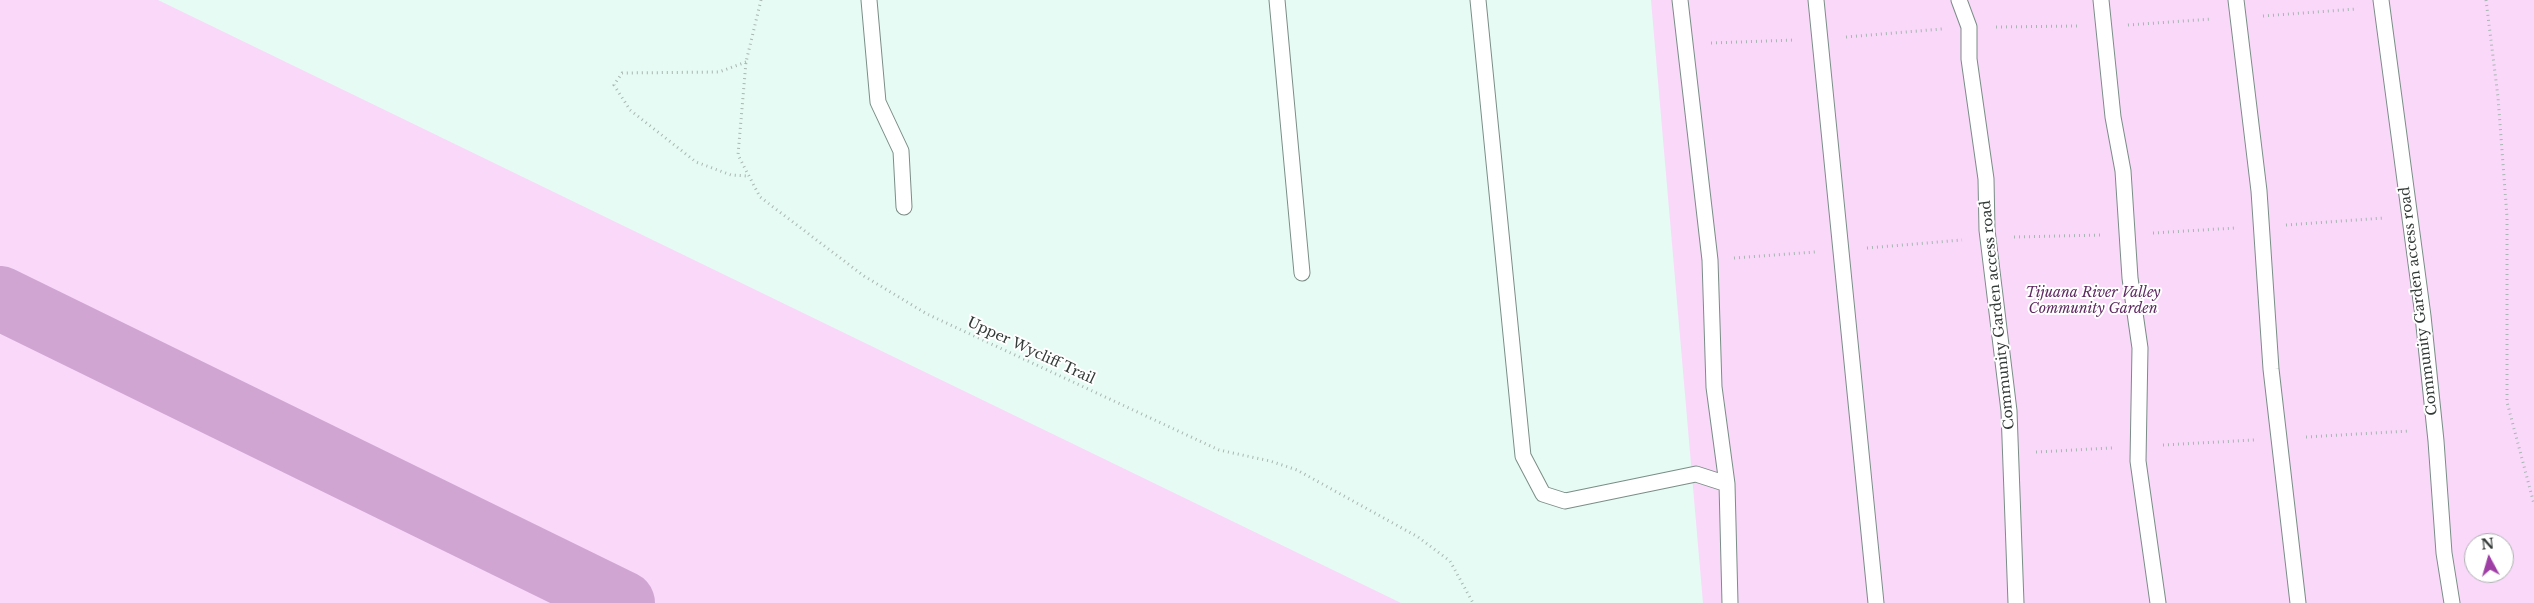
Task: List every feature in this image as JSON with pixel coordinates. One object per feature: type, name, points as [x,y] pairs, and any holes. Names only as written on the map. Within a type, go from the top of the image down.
[{"type":"lane","points":[[869,0],[878,102],[902,151],[904,207]]},
{"type":"lane","points":[[1277,0],[1302,273]]},
{"type":"lane","points":[[1478,0],[1523,456],[1544,494],[1565,501],[1696,474],[1727,484]]},
{"type":"lane","points":[[1680,0],[1710,260],[1714,387],[1727,484],[1730,603]]},
{"type":"lane","points":[[1816,0],[1876,603]]},
{"type":"lane","name":"Community Garden access road","points":[[1959,0],[1969,27],[1969,59],[1986,179],[1988,238],[2003,353],[2011,454],[2016,603]]},
{"type":"lane","points":[[2101,0],[2113,117],[2124,171],[2130,278],[2140,348],[2138,447],[2145,518],[2158,603]]},
{"type":"lane","points":[[2236,0],[2261,226],[2271,369],[2298,603]]},
{"type":"lane","name":"Community Garden access road","points":[[2382,4],[2410,216],[2435,429],[2444,554],[2452,603]]},
{"type":"path","name":"Upper Wycliff Trail","points":[[761,0],[746,62],[738,155],[747,176],[760,197],[864,276],[927,314],[1219,450],[1270,460],[1297,470],[1418,537],[1450,561],[1472,603]]},
{"type":"path","points":[[2486,0],[2498,97],[2507,217],[2507,402],[2534,504]]},
{"type":"path","points":[[1686,43],[1820,39],[1969,27],[2103,26],[2239,17],[2382,4]]},
{"type":"path","points":[[746,62],[718,72],[622,73],[614,86],[630,110],[696,162],[731,175],[747,176]]},
{"type":"path","points":[[1710,260],[1988,238],[2128,234],[2410,216]]},
{"type":"path","points":[[2011,454],[2435,429]]},
{"type":"green space","points":[[0,0],[158,0],[1401,603],[0,603]]},
{"type":"green space","name":"Tijuana River Valley Community Garden","points":[[1651,0],[2534,0],[2534,603],[1703,603]]},
{"type":"waterway","points":[[0,298],[623,603]]}]
